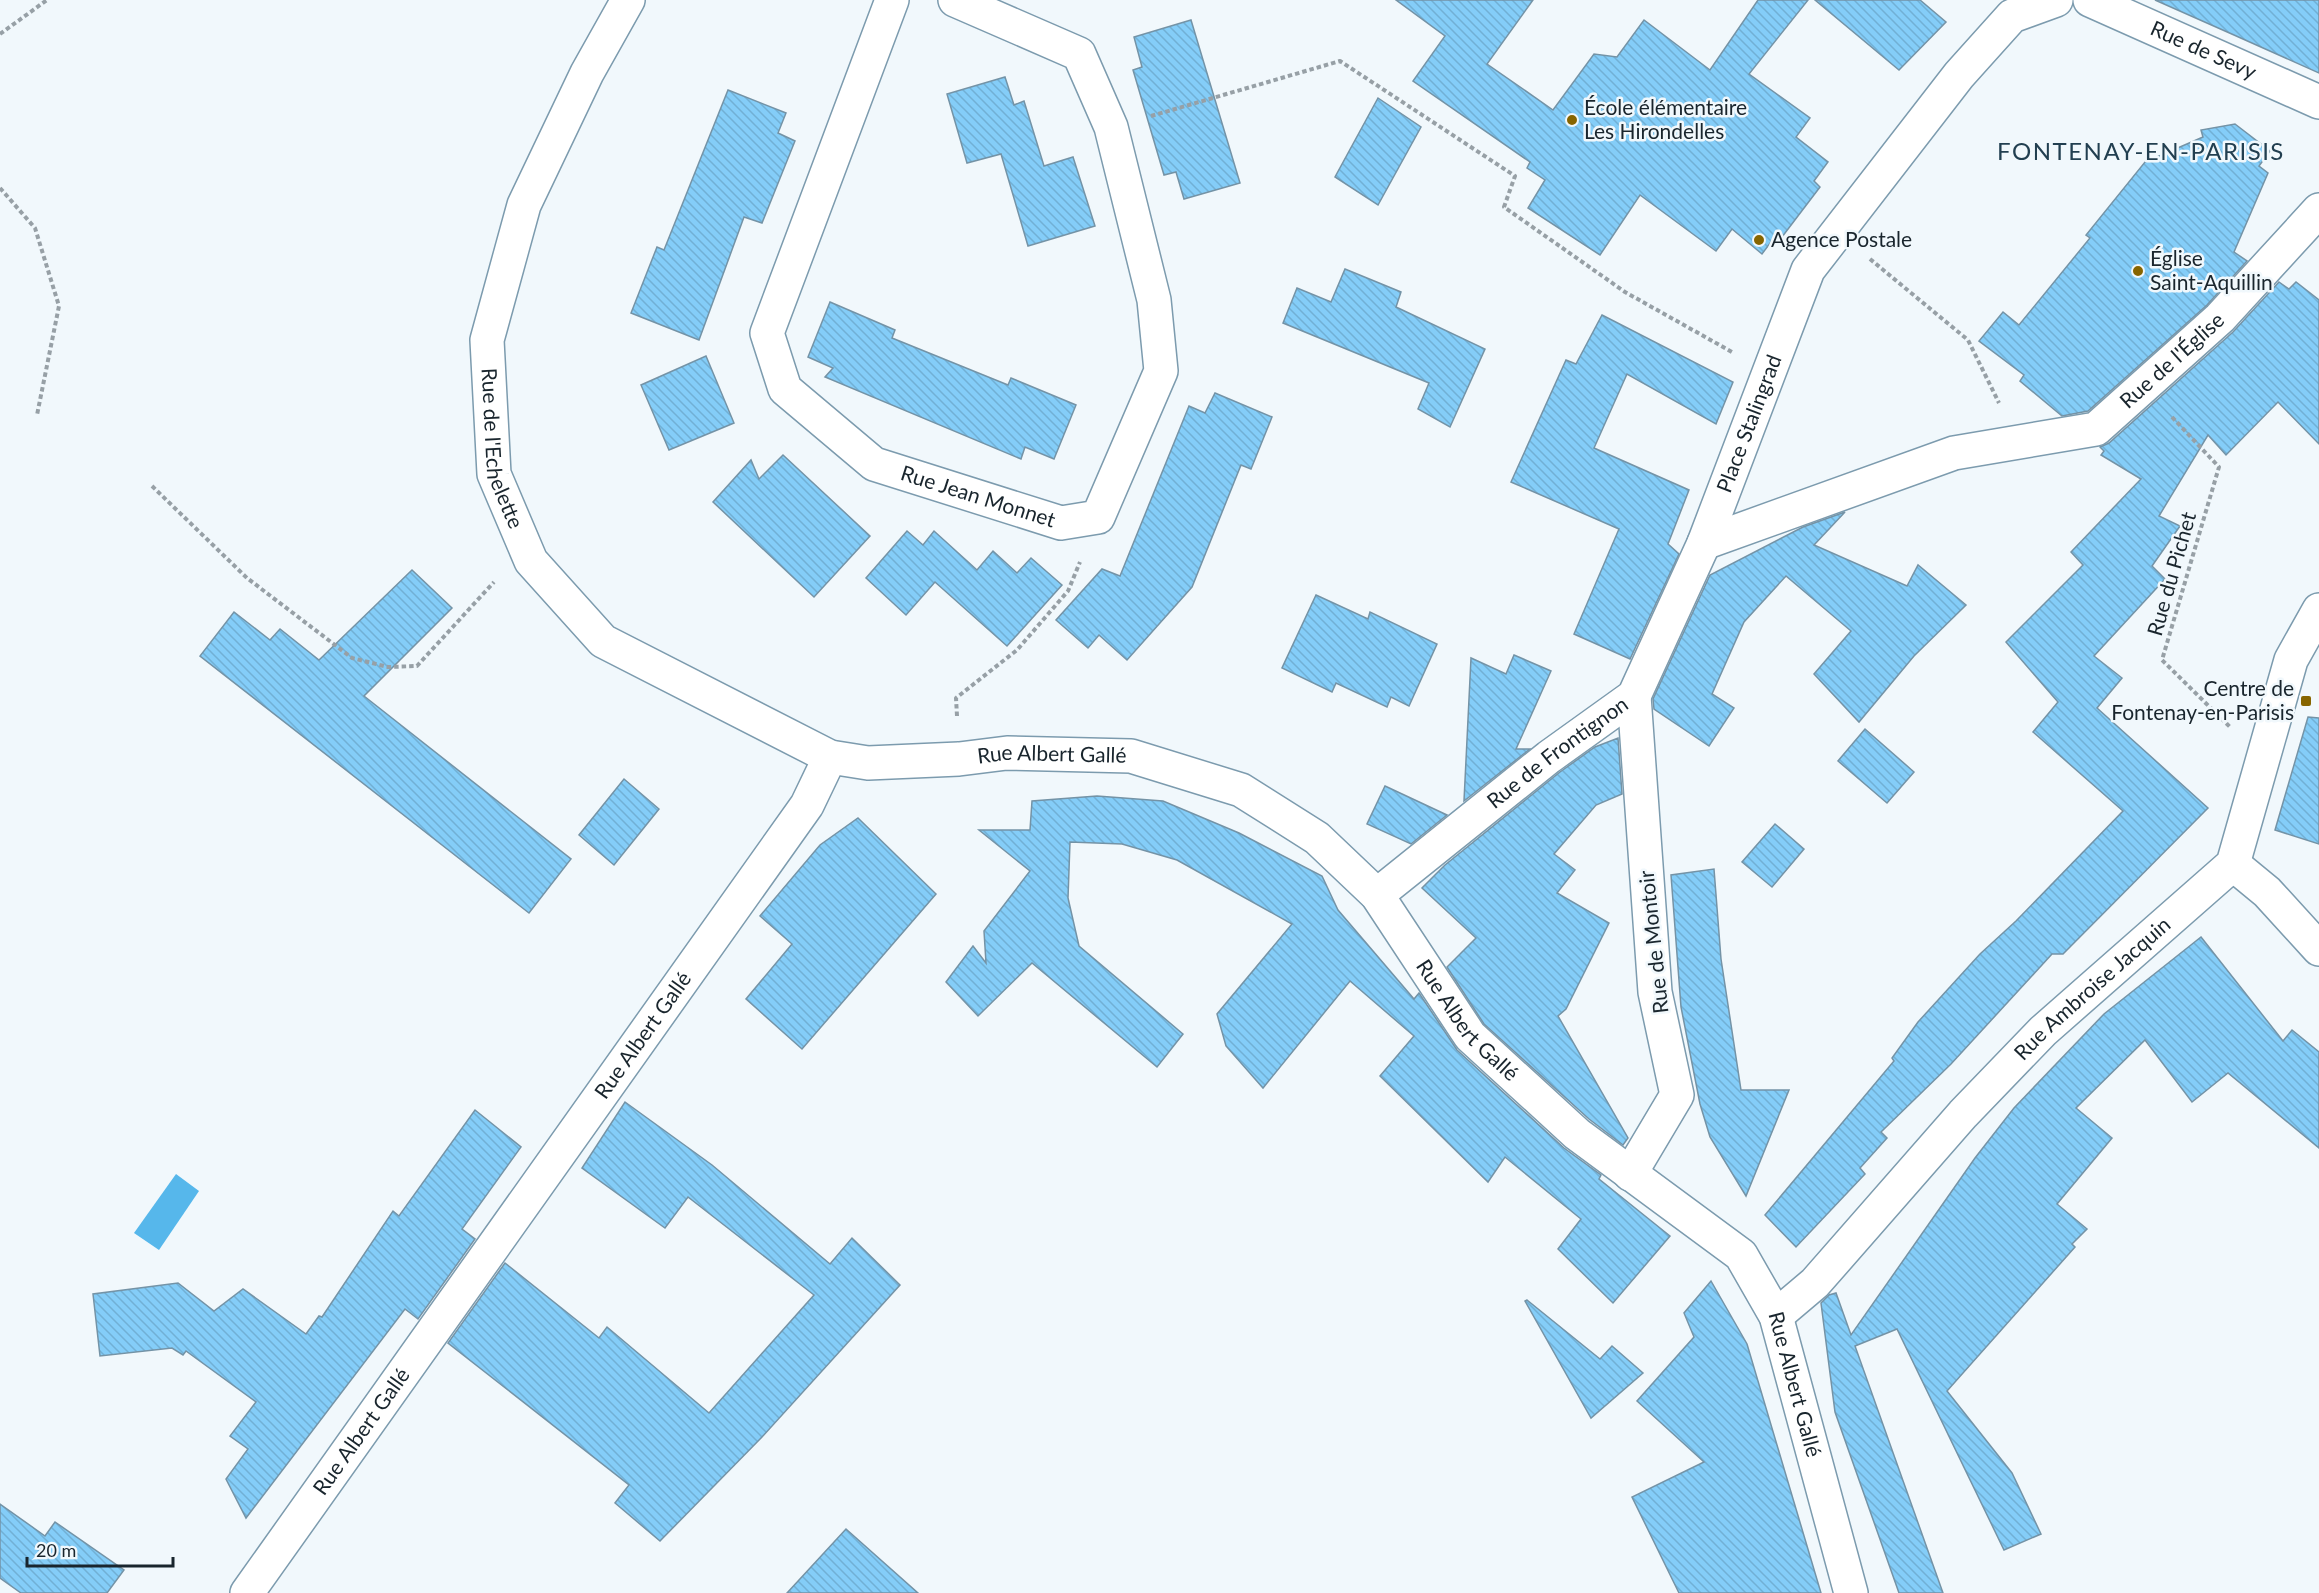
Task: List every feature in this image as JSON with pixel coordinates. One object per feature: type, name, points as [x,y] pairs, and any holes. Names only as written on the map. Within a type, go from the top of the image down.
[{"type":"street","name":"Rue de l'Echelette","points":[[628,0],[587,73],[524,205],[487,340],[494,474],[531,561],[603,642],[830,757]]},
{"type":"street","name":"Rue Jean Monnet","points":[[892,0],[767,333],[784,389],[874,464],[1061,523],[1098,517]]},
{"type":"street","points":[[955,0],[1079,54],[1111,127],[1154,300],[1161,371],[1098,517]]},
{"type":"street","name":"Place Stalingrad","points":[[1704,543],[1808,270],[1959,75],[2012,16],[2056,0]]},
{"type":"street","name":"Rue de Sevy","points":[[2090,0],[2319,102]]},
{"type":"street","name":"Rue de l'Église","points":[[2006,444],[2096,429],[2220,318],[2319,210]]},
{"type":"street","points":[[1704,543],[1954,453],[2006,444]]},
{"type":"street","name":"Rue de Frontignon","points":[[1377,895],[1548,757],[1634,696],[1704,543]]},
{"type":"street","points":[[2319,610],[2291,660],[2233,864],[2268,892],[2319,949]]},
{"type":"street","name":"Rue de Montoir","points":[[1630,1174],[1677,1095],[1656,992],[1634,696]]},
{"type":"street","name":"Rue Albert Gallé","points":[[247,1593],[807,806],[830,757],[868,763],[959,759],[1007,753],[1131,756],[1241,790],[1317,838],[1377,895],[1470,1036],[1577,1134],[1741,1255],[1776,1316],[1851,1593]]},
{"type":"street","name":"Rue Ambroise Jacquin","points":[[1776,1316],[1815,1283],[1963,1114],[2043,1031],[2233,864]]},
{"type":"path","points":[[0,34],[47,0]]},
{"type":"path","points":[[1111,127],[1340,61],[1515,176],[1504,207],[1625,292],[1769,373]]},
{"type":"path","points":[[0,188],[35,228],[59,306],[37,416]]},
{"type":"path","points":[[1837,233],[1968,340],[1999,404],[2006,444]]},
{"type":"path","name":"Rue du Pichet","points":[[2143,388],[2219,467],[2162,660],[2262,759]]},
{"type":"path","points":[[152,486],[247,578],[273,598],[352,658],[388,667],[417,666],[499,576],[531,561]]},
{"type":"path","points":[[968,689],[1017,650],[1068,591],[1098,517]]},
{"type":"water","points":[[176,1174],[199,1191],[159,1250],[134,1233]]},
{"type":"building","name":"École élémentaire Les Hirondelles","points":[[1396,0],[1533,0],[1487,64],[1553,110],[1594,54],[1617,57],[1644,20],[1710,70],[1758,0],[1808,0],[1749,74],[1810,118],[1796,137],[1828,162],[1814,181],[1820,187],[1782,237],[1777,234],[1762,254],[1732,229],[1716,251],[1640,195],[1600,255],[1528,208],[1545,180],[1527,168],[1530,162],[1413,81],[1445,36]]},
{"type":"building","points":[[1815,0],[1920,0],[1946,22],[1899,70]]},
{"type":"building","points":[[2155,0],[2319,0],[2319,73],[2234,35]]},
{"type":"building","points":[[1191,20],[1240,183],[1184,199],[1176,172],[1164,175],[1133,70],[1142,67],[1134,37]]},
{"type":"building","points":[[1005,77],[1014,105],[1024,101],[1044,166],[1073,157],[1095,226],[1028,246],[1001,154],[967,163],[947,94]]},
{"type":"building","points":[[728,90],[786,113],[778,133],[795,141],[762,223],[744,217],[699,340],[631,313],[657,247],[664,250]]},
{"type":"building","points":[[1378,98],[1421,127],[1378,205],[1335,177]]},
{"type":"building","name":"Église Saint-Aquillin","points":[[2235,124],[2270,151],[2259,166],[2268,173],[2234,252],[2247,261],[2207,305],[2088,411],[2062,416],[2020,381],[2024,375],[1979,341],[2003,312],[2019,325],[2090,238],[2086,235],[2145,162],[2203,137],[2201,130]]},
{"type":"building","points":[[1345,269],[1401,292],[1396,307],[1485,349],[1450,427],[1418,409],[1429,383],[1283,323],[1297,288],[1331,302]]},
{"type":"building","points":[[2279,282],[2289,289],[2296,282],[2319,300],[2319,444],[2278,402],[2226,455],[2208,435],[2159,516],[2180,526],[2152,566],[2165,579],[2094,656],[2122,678],[2097,708],[2208,808],[2063,954],[2052,954],[1951,1064],[1881,1132],[1887,1138],[1860,1168],[1865,1174],[1796,1247],[1765,1215],[1894,1061],[1892,1058],[1918,1022],[1980,954],[2016,921],[2123,811],[2033,732],[2058,702],[2006,642],[2083,565],[2071,552],[2141,479],[2101,455],[2104,451],[2100,447],[2109,443],[2233,332]]},
{"type":"building","points":[[830,302],[895,330],[892,338],[1008,385],[1011,378],[1076,405],[1054,459],[1025,447],[1021,459],[825,377],[833,368],[808,357]]},
{"type":"building","points":[[1602,315],[1733,382],[1716,424],[1627,374],[1594,448],[1689,490],[1668,544],[1679,554],[1630,659],[1574,634],[1619,529],[1511,482],[1566,360],[1576,364]]},
{"type":"building","points":[[706,356],[734,423],[669,450],[641,385]]},
{"type":"building","points":[[1215,393],[1272,417],[1251,469],[1241,465],[1192,587],[1127,660],[1099,635],[1088,648],[1056,620],[1102,569],[1120,576],[1189,406],[1205,413]]},
{"type":"building","points":[[783,455],[870,536],[814,597],[713,502],[751,460],[759,479]]},
{"type":"building","points":[[1845,512],[1814,545],[1907,586],[1918,565],[1966,605],[1914,656],[1859,722],[1814,674],[1851,631],[1786,576],[1744,622],[1712,694],[1734,708],[1709,746],[1654,709],[1653,699],[1710,575],[1803,527]]},
{"type":"building","points":[[907,531],[923,545],[934,531],[977,570],[993,551],[1017,573],[1031,558],[1062,585],[1007,646],[935,582],[906,615],[866,578]]},
{"type":"building","points":[[412,570],[452,608],[364,696],[571,859],[529,913],[200,656],[234,612],[270,640],[280,629],[319,660]]},
{"type":"building","points":[[1316,595],[1368,619],[1370,612],[1437,644],[1409,706],[1391,697],[1387,707],[1336,683],[1332,692],[1282,668]]},
{"type":"building","points":[[1514,655],[1551,671],[1516,749],[1530,749],[1464,801],[1471,658],[1506,674]]},
{"type":"building","points":[[2308,717],[2319,718],[2319,844],[2275,830]]},
{"type":"building","points":[[1865,729],[1914,772],[1887,803],[1838,761]]},
{"type":"building","points":[[1618,738],[1622,794],[1596,805],[1554,854],[1575,870],[1557,893],[1609,923],[1566,1009],[1558,1016],[1628,1138],[1623,1145],[1589,1119],[1484,1024],[1447,967],[1476,938],[1422,888],[1445,865],[1560,772],[1595,747]]},
{"type":"building","points":[[624,779],[659,809],[614,865],[579,835]]},
{"type":"building","points":[[1385,786],[1447,815],[1411,844],[1367,824]]},
{"type":"building","points":[[1097,796],[1163,801],[1239,833],[1322,876],[1338,910],[1414,999],[1419,993],[1457,1050],[1564,1148],[1601,1175],[1599,1179],[1670,1236],[1613,1303],[1558,1249],[1581,1219],[1505,1157],[1488,1182],[1380,1076],[1414,1036],[1350,981],[1263,1088],[1226,1046],[1217,1014],[1292,924],[1177,860],[1122,844],[1070,842],[1068,898],[1079,946],[1183,1034],[1157,1067],[1032,963],[978,1016],[946,982],[973,946],[986,963],[984,931],[1030,871],[979,830],[1030,830],[1032,801]]},
{"type":"building","points":[[858,818],[936,894],[802,1049],[746,999],[792,944],[760,916],[820,845]]},
{"type":"building","points":[[1775,824],[1804,849],[1772,887],[1742,862]]},
{"type":"building","points":[[1714,869],[1721,959],[1741,1090],[1789,1090],[1746,1196],[1710,1137],[1700,1104],[1681,1007],[1671,875]]},
{"type":"building","points":[[2201,937],[2283,1041],[2292,1030],[2319,1052],[2319,1148],[2228,1073],[2192,1102],[2145,1040],[2076,1108],[2112,1138],[2057,1204],[2087,1229],[2072,1244],[2075,1247],[1947,1391],[2012,1473],[2041,1534],[2004,1550],[1897,1329],[1855,1346],[1943,1593],[1899,1593],[1835,1412],[1821,1303],[1829,1295],[1836,1293],[1851,1335],[1975,1158],[2014,1108],[2104,1014]]},
{"type":"building","points":[[625,1102],[712,1165],[830,1264],[852,1238],[900,1285],[762,1437],[660,1541],[615,1503],[629,1485],[448,1343],[505,1263],[599,1338],[607,1327],[709,1413],[814,1295],[688,1197],[665,1228],[582,1168]]},
{"type":"building","points":[[475,1110],[521,1147],[462,1229],[475,1239],[418,1319],[405,1309],[246,1518],[226,1479],[248,1449],[230,1436],[256,1402],[186,1351],[183,1355],[172,1348],[100,1356],[93,1294],[178,1283],[214,1311],[243,1289],[306,1334],[319,1316],[322,1317],[393,1211],[399,1216]]},
{"type":"building","points":[[1711,1281],[1747,1344],[1821,1593],[1679,1593],[1632,1497],[1704,1462],[1637,1401],[1694,1337],[1684,1313]]},
{"type":"building","points":[[1527,1300],[1600,1359],[1612,1346],[1643,1373],[1591,1418],[1525,1301]]},
{"type":"building","points":[[0,1504],[45,1536],[55,1522],[124,1570],[107,1593],[21,1593],[0,1578]]},
{"type":"building","points":[[846,1529],[918,1593],[787,1593]]},
{"type":"place","name":"École élémentaire Les Hirondelles","points":[[1572,120]]},
{"type":"place","name":"Agence Postale","points":[[1759,240]]},
{"type":"place","name":"Église Saint-Aquillin","points":[[2138,271]]},
{"type":"place","name":"Centre de Fontenay-en-Parisis","points":[[2306,701]]},
{"type":"district","name":"FONTENAY-EN-PARISIS","points":[[2141,152]]}]
